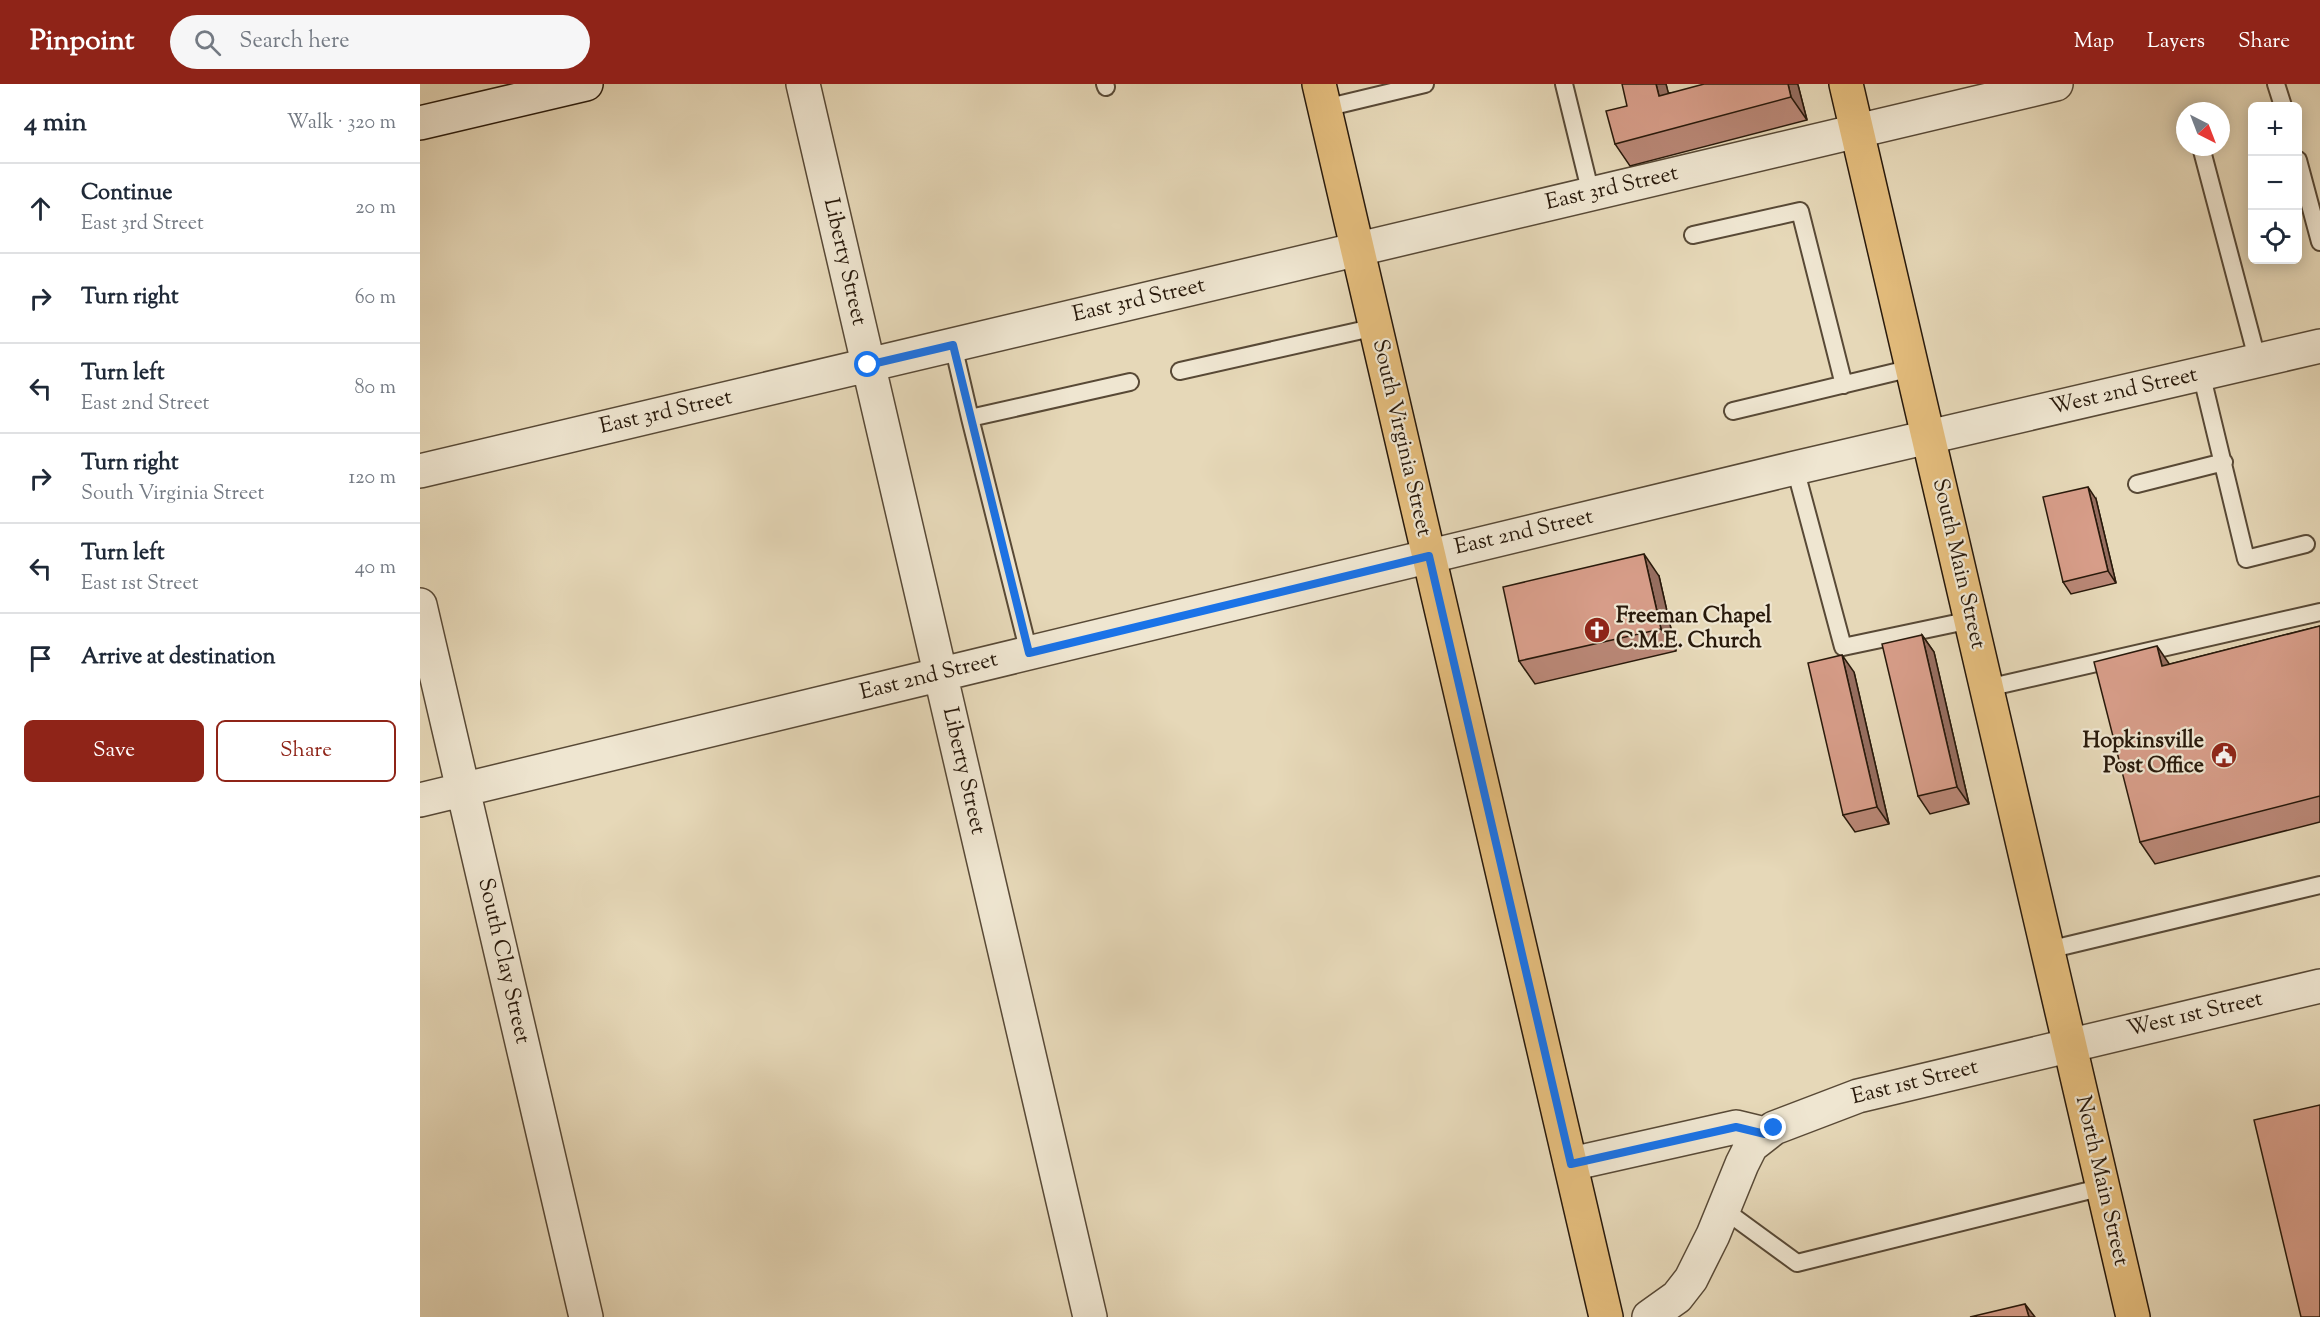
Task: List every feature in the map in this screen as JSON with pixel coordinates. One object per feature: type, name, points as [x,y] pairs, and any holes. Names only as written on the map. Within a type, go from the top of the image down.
[{"type":"main road","name":"South Main Street","points":[[1846,84],[2070,1044]]},
{"type":"main road","name":"South Virginia Street","points":[[1322,96],[1606,1317]]},
{"type":"main road","name":"North Main Street","points":[[2070,1044],[2133,1317]]},
{"type":"street","points":[[420,123],[586,84]]},
{"type":"street","name":"Liberty Street","points":[[803,84],[1090,1317]]},
{"type":"street","name":"East 3rd Street","points":[[420,471],[2056,84]]},
{"type":"street","name":"West 2nd Street","points":[[1929,438],[2320,346]]},
{"type":"street","name":"East 2nd Street","points":[[420,800],[1795,468],[1929,438]]},
{"type":"street","name":"South Clay Street","points":[[420,605],[586,1317]]},
{"type":"street","name":"West 1st Street","points":[[2070,1044],[2320,986]]},
{"type":"street","name":"East 1st Street","points":[[1649,1317],[1680,1307],[1751,1146],[1774,1128],[1858,1096],[2070,1044]]},
{"type":"street","points":[[1571,1164],[1736,1127],[1765,1134]]},
{"type":"lane","points":[[1322,96],[1425,84]]},
{"type":"lane","points":[[1564,84],[1591,194]]},
{"type":"lane","points":[[2276,84],[2282,102]]},
{"type":"lane","points":[[2203,156],[2258,362]]},
{"type":"lane","points":[[2302,175],[2320,242]]},
{"type":"lane","points":[[1693,235],[1800,211],[1844,385]]},
{"type":"lane","points":[[1180,371],[1376,327]]},
{"type":"lane","points":[[953,345],[1029,653]]},
{"type":"lane","points":[[1733,411],[1912,368]]},
{"type":"lane","points":[[2201,374],[2246,560],[2306,544]]},
{"type":"lane","points":[[970,418],[1130,382]]},
{"type":"lane","points":[[2137,484],[2224,462]]},
{"type":"lane","points":[[1795,468],[1843,647],[1971,620]]},
{"type":"lane","points":[[1987,688],[2320,612]]},
{"type":"lane","points":[[2048,950],[2320,885]]},
{"type":"lane","points":[[1724,1209],[1797,1263],[2103,1186]]},
{"type":"building","points":[[1622,84],[1656,84],[1659,96],[1704,84],[1788,84],[1791,97],[1615,144],[1606,111],[1627,106]]},
{"type":"building","points":[[2088,487],[2108,571],[2063,582],[2043,497]]},
{"type":"building","name":"Freeman Chapel C.M.E. Church","points":[[1644,554],[1661,629],[1519,661],[1503,587]]},
{"type":"building","name":"Hopkinsville Post Office","points":[[2320,626],[2320,796],[2140,842],[2094,662],[2157,646],[2162,666]]},
{"type":"building","points":[[1922,635],[1957,787],[1918,796],[1882,644]]},
{"type":"building","points":[[1842,655],[1877,807],[1843,815],[1808,663]]},
{"type":"building","points":[[2320,1105],[2320,1317],[2301,1317],[2254,1120]]},
{"type":"building","points":[[2025,1304],[2029,1317],[1970,1317]]},
{"type":"place","name":"Freeman Chapel C.M.E. Church","points":[[1597,630]]},
{"type":"place","name":"Hopkinsville Post Office","points":[[2224,755]]},
{"type":"route","points":[[868,365],[953,345],[1029,653],[1429,556],[1571,1164],[1736,1127],[1765,1134],[1774,1128]]}]
